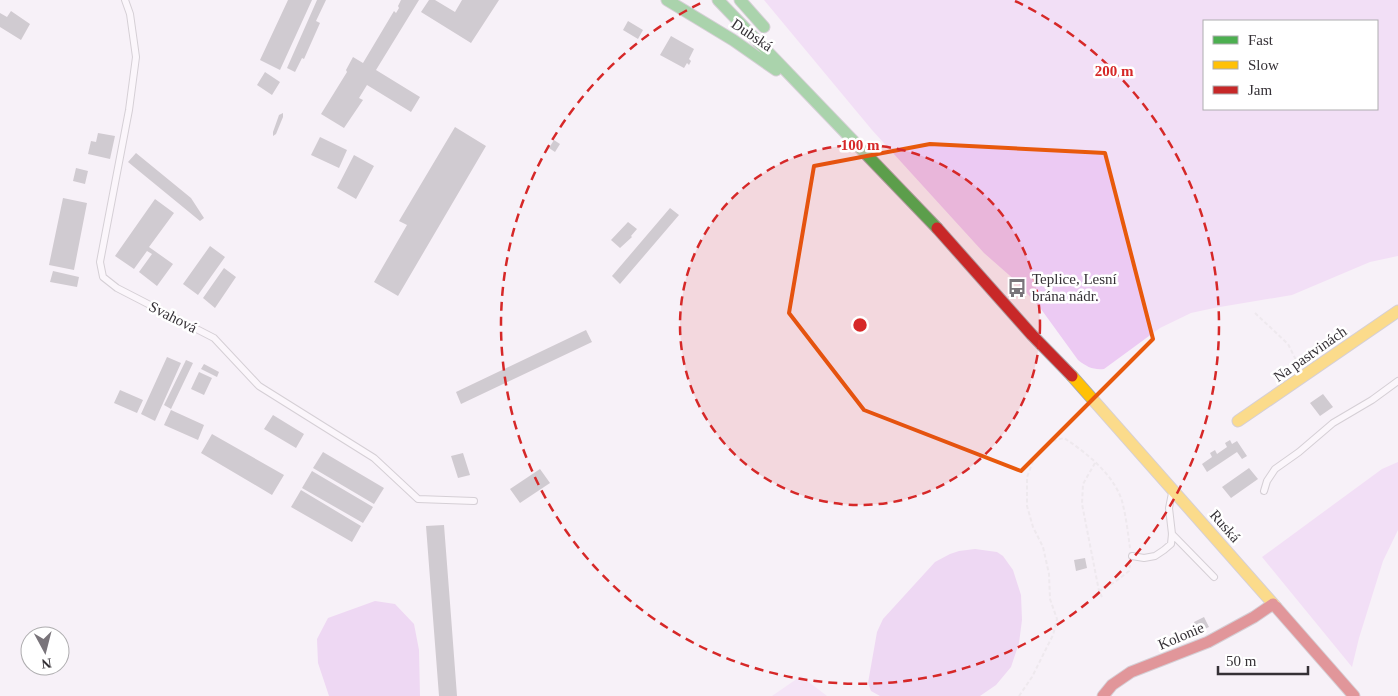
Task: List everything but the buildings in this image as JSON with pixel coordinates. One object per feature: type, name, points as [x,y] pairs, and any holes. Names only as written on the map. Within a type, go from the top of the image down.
[{"type":"main road","points":[[718,0],[923,211],[1032,334],[1072,376]]},
{"type":"main road","points":[[740,0],[773,36]]},
{"type":"main road","name":"Dubská","points":[[670,2],[733,40],[775,69],[816,101]]},
{"type":"main road","points":[[879,152],[1041,334],[1072,376]]},
{"type":"main road","name":"Na pastvinách","points":[[1238,421],[1398,311]]},
{"type":"main road","name":"Ruská","points":[[1072,376],[1354,696]]},
{"type":"main road","name":"Kolonie","points":[[1103,696],[1112,685],[1131,672],[1208,642],[1254,617],[1273,604]]},
{"type":"lane","name":"Svahová","points":[[125,0],[130,14],[136,57],[130,110],[100,262],[103,277],[117,288],[214,338],[259,386],[374,458],[418,499],[474,501]]},
{"type":"lane","points":[[1264,491],[1266,480],[1275,469],[1299,452],[1333,423],[1398,382]]},
{"type":"lane","points":[[1132,556],[1144,558],[1155,556],[1171,544],[1172,534],[1169,508],[1173,489]]},
{"type":"lane","points":[[1172,534],[1214,577]]},
{"type":"path","points":[[1255,313],[1288,344],[1297,361],[1302,378]]},
{"type":"path","points":[[1019,696],[1032,678],[1053,635],[1057,619],[1050,599],[1049,574],[1043,547],[1033,527],[1027,506],[1027,477],[1035,456],[1049,442],[1064,438],[1075,445],[1105,472],[1117,488],[1122,502],[1132,556],[1130,571],[1115,582],[1099,590]]},
{"type":"path","points":[[1095,463],[1083,484],[1082,504],[1102,597]]},
{"type":"highlighted area","points":[[930,144],[1105,153],[1153,339],[1021,471],[864,410],[789,313],[814,166]]},
{"type":"shaded area","points":[[764,0],[1398,0],[1398,256],[1370,262],[1292,295],[1191,313],[1160,328],[1104,369],[1097,369],[1090,368],[1078,360],[1041,309],[1017,282],[984,253],[872,130]]},
{"type":"shaded area","points":[[1398,462],[1398,530],[1383,561],[1352,667],[1262,557],[1382,469]]},
{"type":"shaded area","points":[[975,549],[997,552],[1003,556],[1013,570],[1021,595],[1022,620],[1019,643],[1011,667],[996,685],[980,696],[880,696],[871,691],[868,683],[877,632],[883,619],[935,562],[959,551]]},
{"type":"shaded area","points":[[375,601],[395,604],[414,624],[419,650],[420,696],[329,696],[318,663],[317,639],[328,618]]},
{"type":"shaded area","points":[[801,676],[827,696],[772,696]]},
{"type":"traffic: fast","points":[[667,0],[733,40],[776,70]]},
{"type":"traffic: fast","points":[[718,0],[937,228]]},
{"type":"traffic: fast","points":[[740,0],[764,27]]},
{"type":"traffic: slow","points":[[1238,421],[1398,311]]},
{"type":"traffic: slow","points":[[1072,376],[1276,607]]},
{"type":"traffic: jam","points":[[937,228],[1032,335],[1072,376]]},
{"type":"traffic: jam","points":[[1103,696],[1112,685],[1131,672],[1208,642],[1254,617],[1273,604]]},
{"type":"traffic: jam","points":[[1276,607],[1354,696]]},
{"type":"place","name":"Teplice, Lesní brána nádr.","points":[[1017,288]]}]
